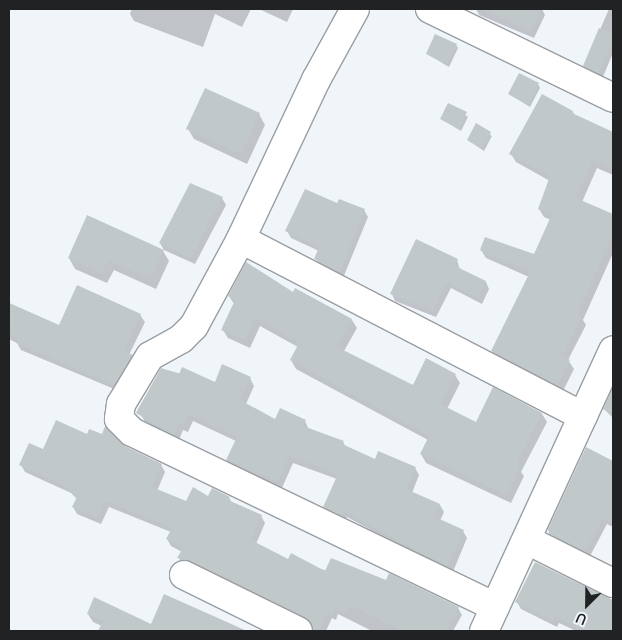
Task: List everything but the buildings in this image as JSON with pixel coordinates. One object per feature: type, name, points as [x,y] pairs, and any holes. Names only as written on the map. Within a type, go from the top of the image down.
[{"type":"street","points":[[356,9],[287,138],[240,239],[188,334],[150,356],[121,404],[121,423],[132,432],[490,619],[613,350]]},
{"type":"street","points":[[430,9],[613,98]]},
{"type":"street","points":[[240,239],[583,416]]},
{"type":"street","points":[[527,540],[613,583]]},
{"type":"street","points":[[184,575],[298,631]]}]
